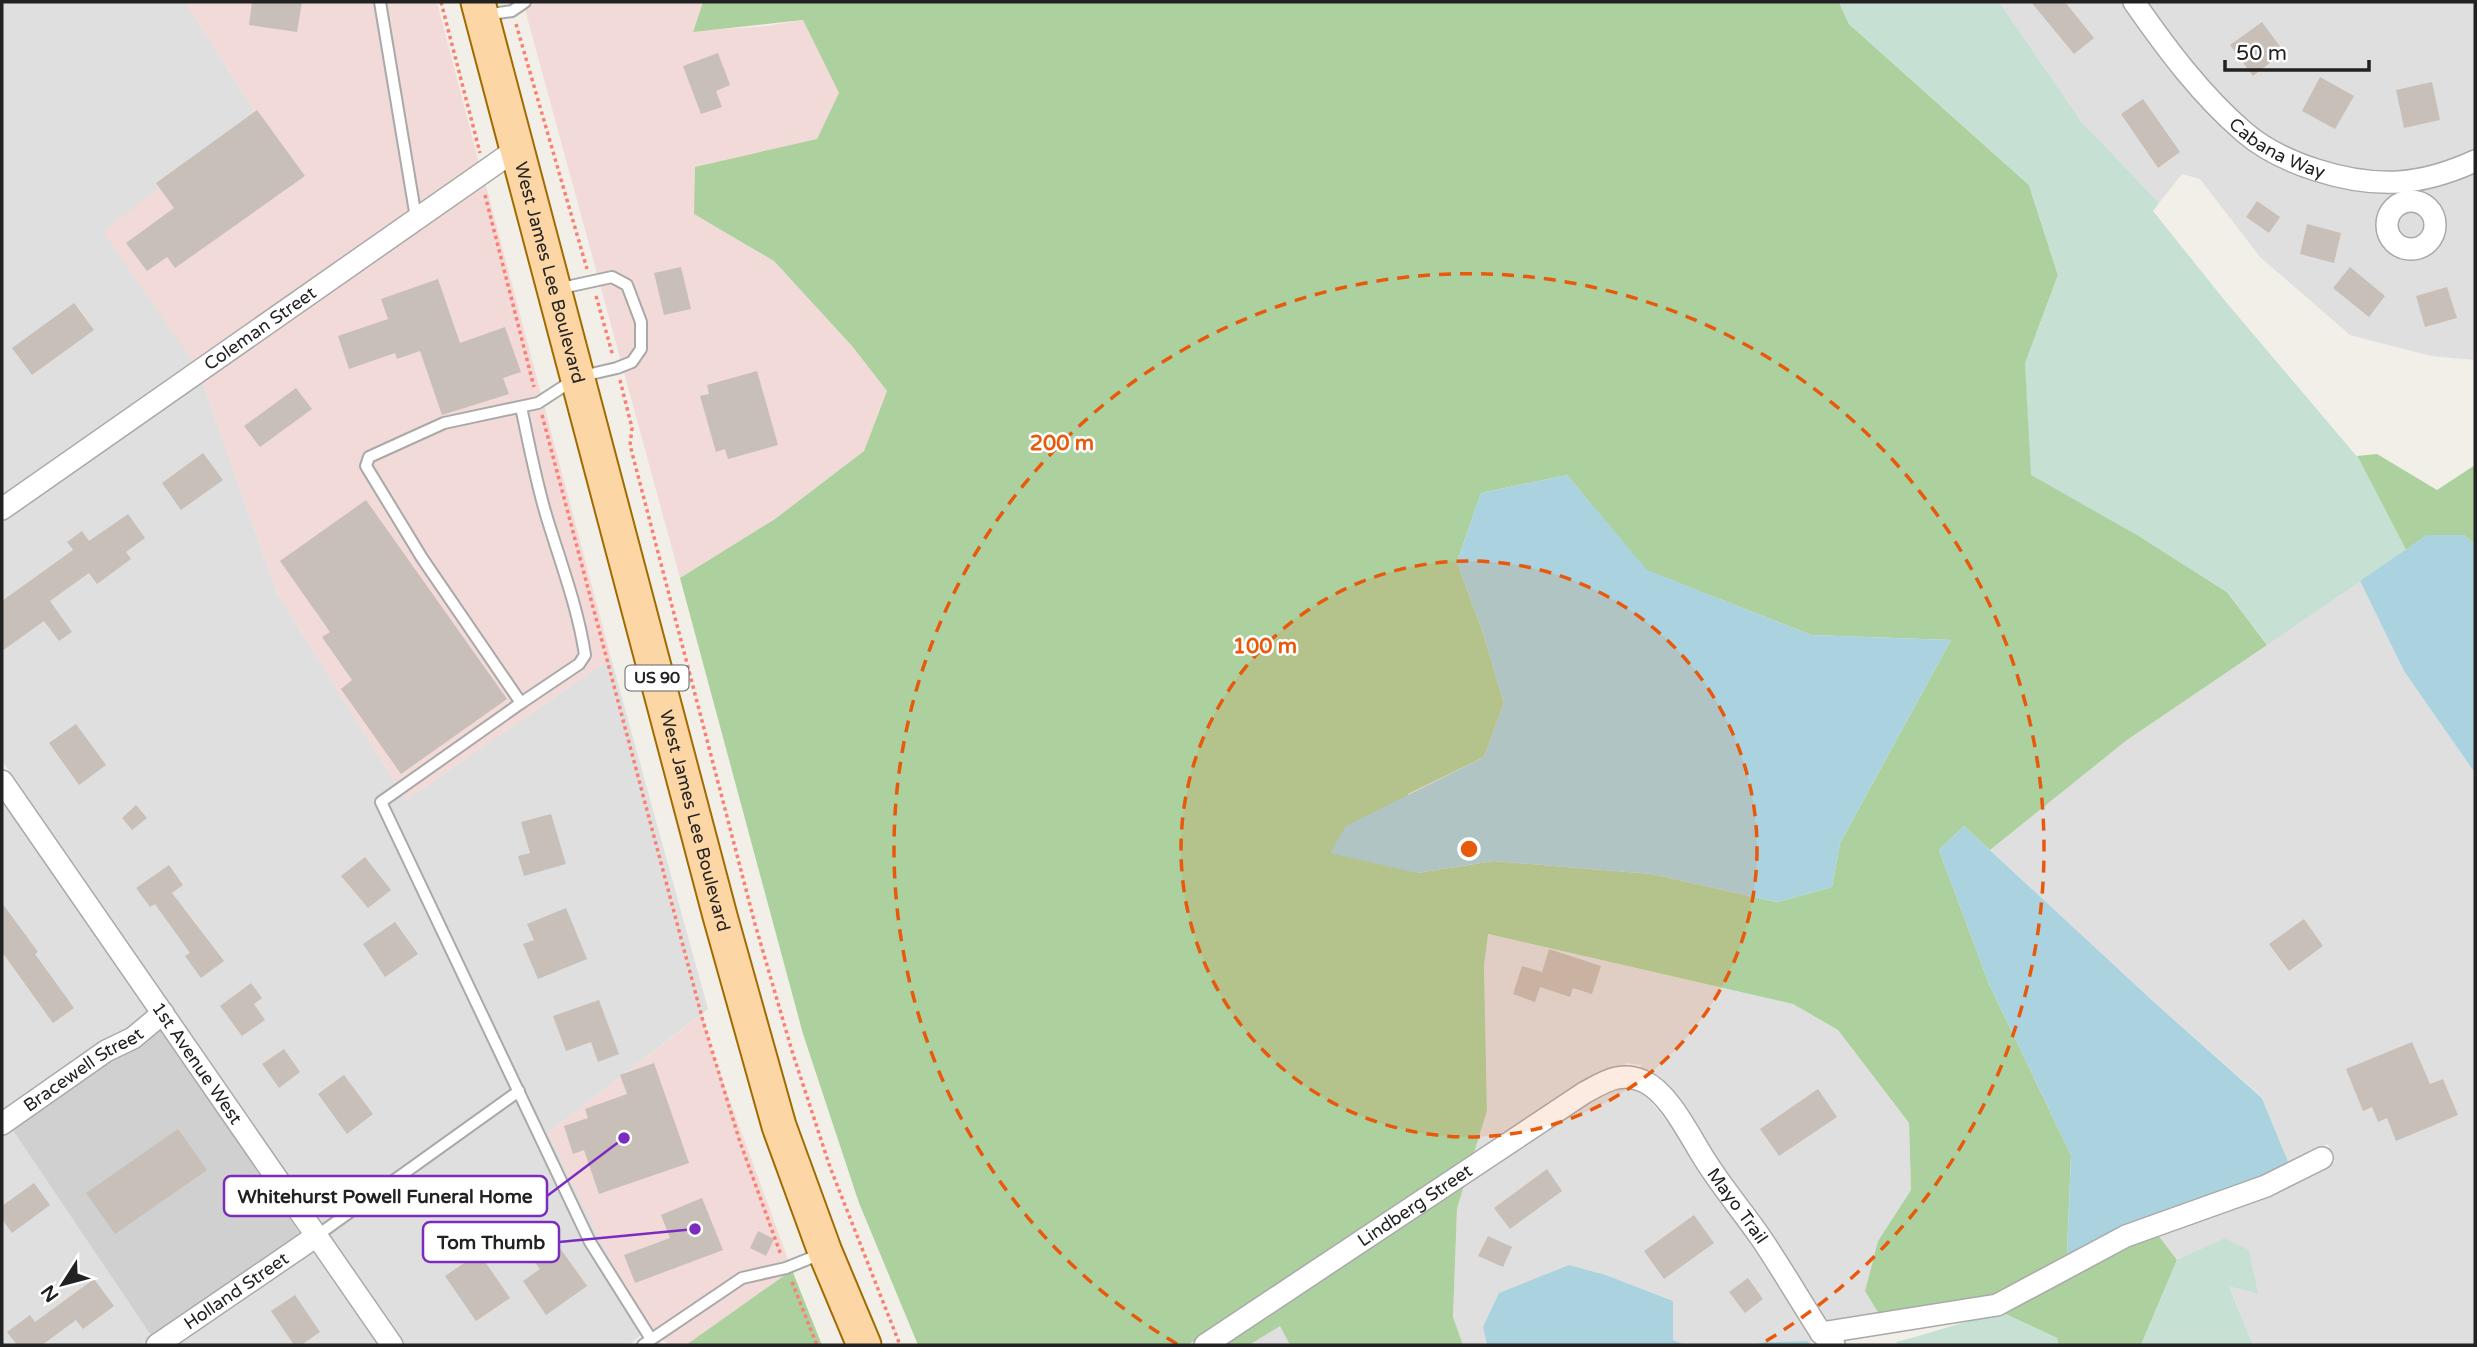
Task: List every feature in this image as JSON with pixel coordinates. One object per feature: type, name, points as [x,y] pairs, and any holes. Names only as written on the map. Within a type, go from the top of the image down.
[{"type":"main road","name":"West James Lee Boulevard","points":[[491,9],[517,148],[720,916],[779,1126],[825,1252],[864,1345]]},
{"type":"street","name":"Cabana Way","points":[[2134,2],[2172,54],[2245,133],[2291,161],[2405,191],[2428,178],[2475,161]]},
{"type":"street","name":"Coleman Street","points":[[2,509],[517,148]]},
{"type":"street","name":"1st Avenue West","points":[[2,781],[392,1345]]},
{"type":"street","name":"Bracewell Street","points":[[2,1124],[106,1051],[133,1038],[163,1013]]},
{"type":"street","name":"Mayo Trail","points":[[1630,1076],[1647,1082],[1658,1091],[1687,1129],[1705,1161],[1828,1339]]},
{"type":"street","name":"Lindberg Street","points":[[1205,1345],[1584,1093],[1614,1077],[1630,1076]]},
{"type":"street","points":[[1828,1339],[1997,1304],[2126,1236],[2266,1186],[2322,1158]]},
{"type":"street","name":"Holland Street","points":[[158,1345],[315,1237]]},
{"type":"lane","points":[[380,2],[416,218]]},
{"type":"lane","points":[[491,9],[526,2]]},
{"type":"lane","points":[[521,703],[422,558],[366,466],[369,457],[444,424],[538,403],[578,377],[632,362],[641,349],[641,322],[627,285],[612,276],[555,289]]},
{"type":"lane","points":[[522,407],[533,466],[575,606],[585,655],[579,664],[381,802],[590,1242],[647,1342],[742,1278],[786,1268],[825,1252]]},
{"type":"lane","points":[[315,1237],[519,1091]]},
{"type":"path","points":[[440,2],[485,171],[485,197],[702,1021],[740,1142],[817,1345]]},
{"type":"path","points":[[491,9],[591,280],[617,368],[632,428],[630,445],[755,924],[792,1051],[831,1167],[900,1345]]},
{"type":"shaded area","points":[[2,2],[185,2],[255,112],[194,363],[2,497]]},
{"type":"shaded area","points":[[185,2],[437,2],[479,163],[194,363],[103,232],[255,112]]},
{"type":"shaded area","points":[[523,2],[703,2],[693,31],[767,26],[803,20],[840,93],[817,139],[766,152],[694,214],[774,261],[852,346],[887,391],[864,451],[775,519],[680,578]]},
{"type":"shaded area","points":[[1999,2],[2475,2],[2475,360],[2431,356],[2350,335],[2260,257],[2200,179],[2182,174],[2159,203],[2081,121]]},
{"type":"shaded area","points":[[485,182],[611,658],[406,800],[277,593],[202,381]]},
{"type":"shaded area","points":[[202,381],[277,593],[406,800],[611,658],[708,1009],[548,1133],[646,1331],[629,1345],[405,1345],[2,761],[2,521]]},
{"type":"shaded area","points":[[2360,581],[2404,671],[2475,773],[2475,1345],[2253,1345],[2229,1285],[2257,1294],[2224,1238],[2177,1260],[2158,1235],[2269,1196],[2335,1162],[2328,1144],[2289,1164],[2262,1097],[2156,1004],[1990,850],[2127,740]]},
{"type":"shaded area","points":[[2,801],[149,1013],[128,1030],[2,1112]]},
{"type":"shaded area","points":[[1487,934],[1793,1004],[1838,1030],[1909,1123],[1911,1190],[1878,1241],[1865,1291],[1879,1314],[1828,1322],[1771,1233],[1715,1155],[1696,1122],[1666,1084],[1654,1074],[1641,1069],[1641,1065],[1626,1063],[1624,1066],[1610,1068],[1474,1153],[1487,1111],[1484,966]]},
{"type":"shaded area","points":[[702,1014],[711,1049],[792,1270],[686,1345],[671,1345],[646,1331],[548,1133]]},
{"type":"shaded area","points":[[160,1028],[301,1235],[152,1337],[12,1129]]},
{"type":"shaded area","points":[[1615,1087],[1640,1091],[1678,1136],[1696,1168],[1752,1245],[1811,1337],[1811,1345],[1808,1341],[1751,1345],[1686,1345],[1673,1340],[1673,1301],[1606,1275],[1569,1265],[1483,1326],[1487,1345],[1463,1345],[1453,1317],[1457,1209],[1465,1182]]},
{"type":"shaded area","points":[[12,1129],[152,1337],[140,1345],[2,1345],[2,1136]]},
{"type":"shaded area","points":[[312,1251],[378,1345],[176,1345]]},
{"type":"shaded area","points":[[1280,1325],[1290,1345],[1249,1345]]},
{"type":"green space","points":[[703,2],[1839,2],[1849,24],[2029,185],[2058,275],[2025,364],[2142,538],[2227,592],[2267,645],[2127,740],[1990,850],[1964,826],[1939,850],[1989,984],[2071,1155],[2067,1252],[2090,1244],[1995,1295],[1879,1314],[1865,1291],[1878,1241],[1911,1190],[1909,1123],[1838,1030],[1793,1004],[1488,934],[1484,966],[1487,1111],[1474,1153],[1188,1345],[918,1345],[859,1203],[803,1034],[680,578],[775,519],[864,451],[887,391],[852,346],[774,261],[694,214],[695,167],[817,139],[839,93],[803,20],[693,32]],"holes":[[[1567,475],[1646,570],[1811,635],[1951,640],[1840,843],[1832,887],[1777,902],[1652,874],[1494,861],[1417,873],[1408,794],[1484,757],[1504,703],[1483,633],[1457,562],[1481,493]]]},
{"type":"green space","points":[[1839,2],[1999,2],[2081,121],[2159,203],[2153,211],[2359,459],[2406,550],[2267,645],[2227,592],[2142,538],[2031,475],[2025,364],[2058,275],[2029,185],[1849,24]]},
{"type":"green space","points":[[2377,454],[2437,490],[2475,465],[2475,545],[2464,535],[2427,535],[2406,550],[2357,456]]},
{"type":"green space","points":[[1465,1182],[1457,1209],[1453,1317],[1463,1345],[1290,1345],[1280,1326],[1249,1345],[1223,1345]]},
{"type":"green space","points":[[2158,1235],[2177,1260],[2141,1345],[2058,1345],[2057,1338],[2003,1313],[2129,1245]]},
{"type":"green space","points":[[2224,1238],[2249,1250],[2258,1294],[2229,1286],[2253,1345],[2141,1345],[2177,1260]]},
{"type":"green space","points":[[792,1270],[822,1345],[686,1345]]},
{"type":"green space","points":[[2003,1313],[2057,1338],[2058,1345],[1898,1345],[1896,1342],[1976,1319]]},
{"type":"water","points":[[1567,475],[1647,570],[1811,635],[1951,640],[1840,843],[1832,887],[1777,902],[1652,874],[1494,861],[1417,873],[1330,853],[1346,826],[1484,757],[1504,703],[1483,633],[1457,562],[1481,493]]},
{"type":"water","points":[[2427,535],[2464,535],[2475,545],[2475,773],[2404,671],[2360,581]]},
{"type":"water","points":[[1964,826],[2262,1098],[2289,1164],[2263,1177],[2067,1253],[2071,1155],[1989,984],[1939,850]]},
{"type":"water","points":[[1569,1265],[1606,1275],[1673,1301],[1673,1340],[1686,1345],[1487,1345],[1483,1327],[1499,1293]]},
{"type":"water","points":[[1808,1341],[1811,1345],[1751,1345],[1764,1342]]},
{"type":"building","points":[[252,2],[302,2],[297,32],[249,25]]},
{"type":"building","points":[[2031,2],[2065,2],[2094,38],[2074,54]]},
{"type":"building","points":[[2262,22],[2284,52],[2253,76],[2230,45]]},
{"type":"building","points":[[718,53],[730,85],[716,91],[722,107],[701,114],[683,66]]},
{"type":"building","points":[[2320,77],[2354,96],[2335,129],[2302,111]]},
{"type":"building","points":[[2432,82],[2440,120],[2404,128],[2396,90]]},
{"type":"building","points":[[2143,99],[2180,152],[2158,168],[2121,114]]},
{"type":"building","points":[[257,110],[305,176],[175,268],[167,257],[147,271],[126,243],[174,208],[156,183]]},
{"type":"building","points":[[2257,201],[2280,217],[2269,233],[2246,217]]},
{"type":"building","points":[[2307,224],[2341,233],[2334,263],[2300,254]]},
{"type":"building","points":[[681,267],[691,309],[664,315],[654,273]]},
{"type":"building","points":[[2350,267],[2385,296],[2369,317],[2333,288]]},
{"type":"building","points":[[438,279],[460,343],[505,327],[521,372],[503,378],[509,394],[442,415],[420,351],[397,359],[395,353],[349,369],[338,336],[388,319],[381,299]]},
{"type":"building","points":[[2447,287],[2457,318],[2425,327],[2416,296]]},
{"type":"building","points":[[74,303],[94,330],[32,375],[12,348]]},
{"type":"building","points":[[757,371],[778,445],[728,459],[725,449],[716,452],[700,396],[709,394],[707,385]]},
{"type":"building","points":[[296,388],[312,409],[260,447],[244,426]]},
{"type":"building","points":[[203,453],[223,480],[181,510],[162,483]]},
{"type":"building","points":[[366,500],[507,699],[401,774],[341,689],[352,680],[322,637],[330,632],[280,561]]},
{"type":"building","points":[[128,514],[145,538],[126,552],[131,559],[97,584],[89,573],[50,601],[72,632],[59,641],[44,621],[2,651],[2,601],[73,550],[67,542],[82,531],[89,541]]},
{"type":"building","points":[[76,724],[106,765],[79,785],[49,743]]},
{"type":"building","points":[[136,805],[147,818],[132,830],[122,818]]},
{"type":"building","points":[[551,814],[566,864],[524,876],[518,856],[530,853],[521,822]]},
{"type":"building","points":[[365,857],[391,890],[368,908],[341,876]]},
{"type":"building","points":[[169,865],[183,885],[172,893],[224,961],[201,978],[185,956],[190,953],[155,904],[150,907],[136,888]]},
{"type":"building","points":[[2,903],[74,1008],[53,1023],[2,952]]},
{"type":"building","points":[[566,908],[587,959],[538,979],[523,944],[534,940],[527,924]]},
{"type":"building","points":[[2304,919],[2323,946],[2289,971],[2269,944]]},
{"type":"building","points":[[395,922],[418,954],[385,977],[363,944]]},
{"type":"building","points":[[1549,949],[1601,966],[1592,994],[1573,988],[1570,997],[1540,987],[1535,1002],[1513,994],[1522,966],[1542,972]]},
{"type":"building","points":[[251,983],[262,998],[254,1004],[265,1020],[242,1036],[220,1006]]},
{"type":"building","points":[[599,1000],[619,1054],[598,1062],[591,1042],[566,1051],[553,1016]]},
{"type":"building","points":[[2412,1042],[2430,1084],[2443,1079],[2458,1115],[2396,1141],[2387,1118],[2378,1122],[2372,1107],[2363,1111],[2346,1069]]},
{"type":"building","points":[[284,1049],[300,1072],[279,1088],[262,1064]]},
{"type":"building","points":[[654,1063],[689,1163],[599,1194],[584,1150],[573,1154],[564,1126],[588,1118],[585,1109],[627,1094],[620,1075]]},
{"type":"building","points":[[344,1075],[373,1114],[347,1134],[318,1094]]},
{"type":"building","points":[[1818,1089],[1837,1117],[1779,1156],[1760,1129]]},
{"type":"building","points":[[178,1129],[207,1170],[115,1234],[86,1193]]},
{"type":"building","points":[[1547,1169],[1562,1191],[1510,1229],[1494,1208]]},
{"type":"building","points":[[34,1183],[50,1205],[12,1233],[2,1219],[2,1206]]},
{"type":"building","points":[[702,1198],[723,1250],[635,1283],[624,1255],[670,1238],[661,1215]]},
{"type":"building","points":[[1694,1215],[1714,1243],[1664,1279],[1644,1251]]},
{"type":"building","points":[[758,1231],[774,1239],[766,1256],[750,1248]]},
{"type":"building","points":[[550,1234],[587,1286],[546,1315],[523,1281],[540,1269],[526,1251]]},
{"type":"building","points":[[1488,1236],[1512,1247],[1503,1267],[1478,1256]]},
{"type":"building","points":[[479,1253],[510,1298],[476,1321],[445,1276]]},
{"type":"building","points":[[1748,1278],[1763,1299],[1745,1313],[1729,1292]]},
{"type":"building","points":[[94,1279],[114,1306],[83,1329],[76,1320],[42,1345],[17,1345],[7,1332],[30,1315],[35,1322]]},
{"type":"building","points":[[295,1295],[320,1332],[301,1345],[294,1345],[271,1311]]},
{"type":"place","name":"Whitehurst Powell Funeral Home","points":[[624,1138]]},
{"type":"place","name":"Tom Thumb","points":[[695,1229]]}]
